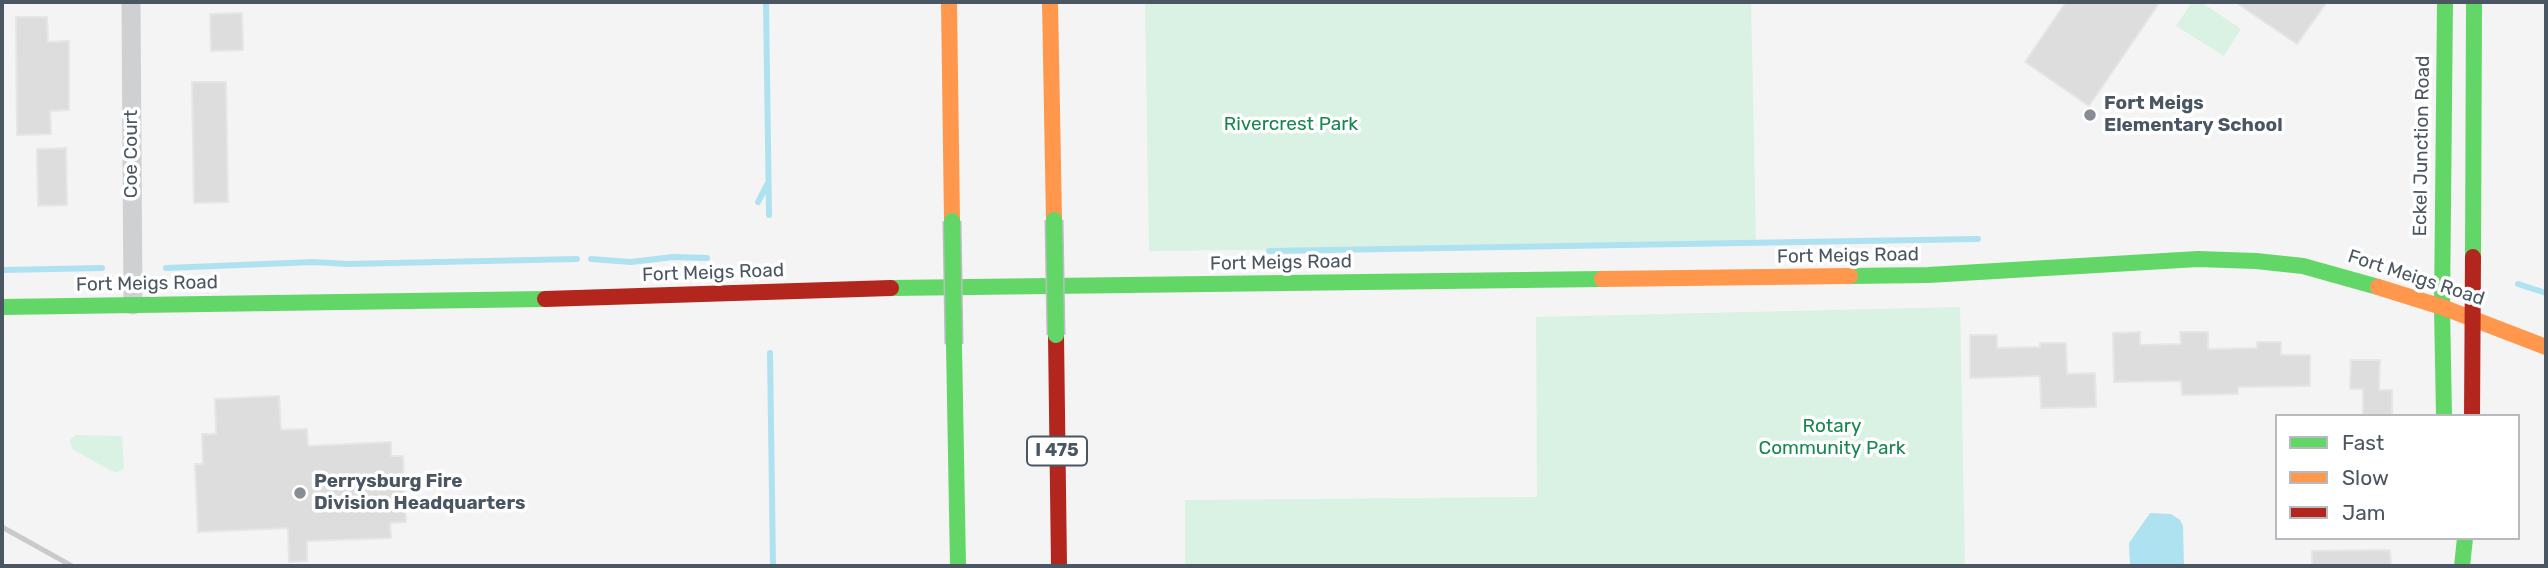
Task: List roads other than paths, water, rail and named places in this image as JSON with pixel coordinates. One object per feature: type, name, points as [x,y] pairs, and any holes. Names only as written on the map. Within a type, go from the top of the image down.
[{"type":"main road","points":[[949,2],[958,566]]},
{"type":"main road","name":"I 475","points":[[1050,2],[1059,566]]},
{"type":"main road","name":"Eckel Junction Road","points":[[2444,414],[2442,307],[2445,2]]},
{"type":"main road","points":[[2472,414],[2474,2]]},
{"type":"main road","name":"Fort Meigs Road","points":[[2,307],[586,298],[839,289],[1914,276],[2198,259],[2303,266],[2338,274],[2442,307],[2546,347]]},
{"type":"main road","points":[[2462,566],[2465,540]]},
{"type":"main road","points":[[2447,548],[2449,566]]},
{"type":"street","name":"Coe Court","points":[[131,2],[133,305]]},
{"type":"water","points":[[2150,513],[2171,514],[2180,520],[2183,526],[2184,566],[2130,566],[2129,543]]},
{"type":"waterway","points":[[766,2],[769,215]]},
{"type":"waterway","points":[[758,202],[767,185]]},
{"type":"waterway","points":[[1269,251],[1978,239]]},
{"type":"waterway","points":[[591,259],[631,262],[673,257],[707,258]]},
{"type":"waterway","points":[[166,268],[314,262],[347,264],[577,259]]},
{"type":"waterway","points":[[2,270],[102,268]]},
{"type":"waterway","points":[[2518,284],[2546,293]]},
{"type":"waterway","points":[[770,353],[773,566]]},
{"type":"railway","points":[[2,527],[72,566]]},
{"type":"place","name":"Fort Meigs Elementary School","points":[[2090,115]]},
{"type":"place","name":"Perrysburg Fire Division Headquarters","points":[[300,493]]},
{"type":"park label","name":"Rivercrest Park","points":[[1291,125]]},
{"type":"park label","name":"Rotary Community Park","points":[[1832,438]]}]
